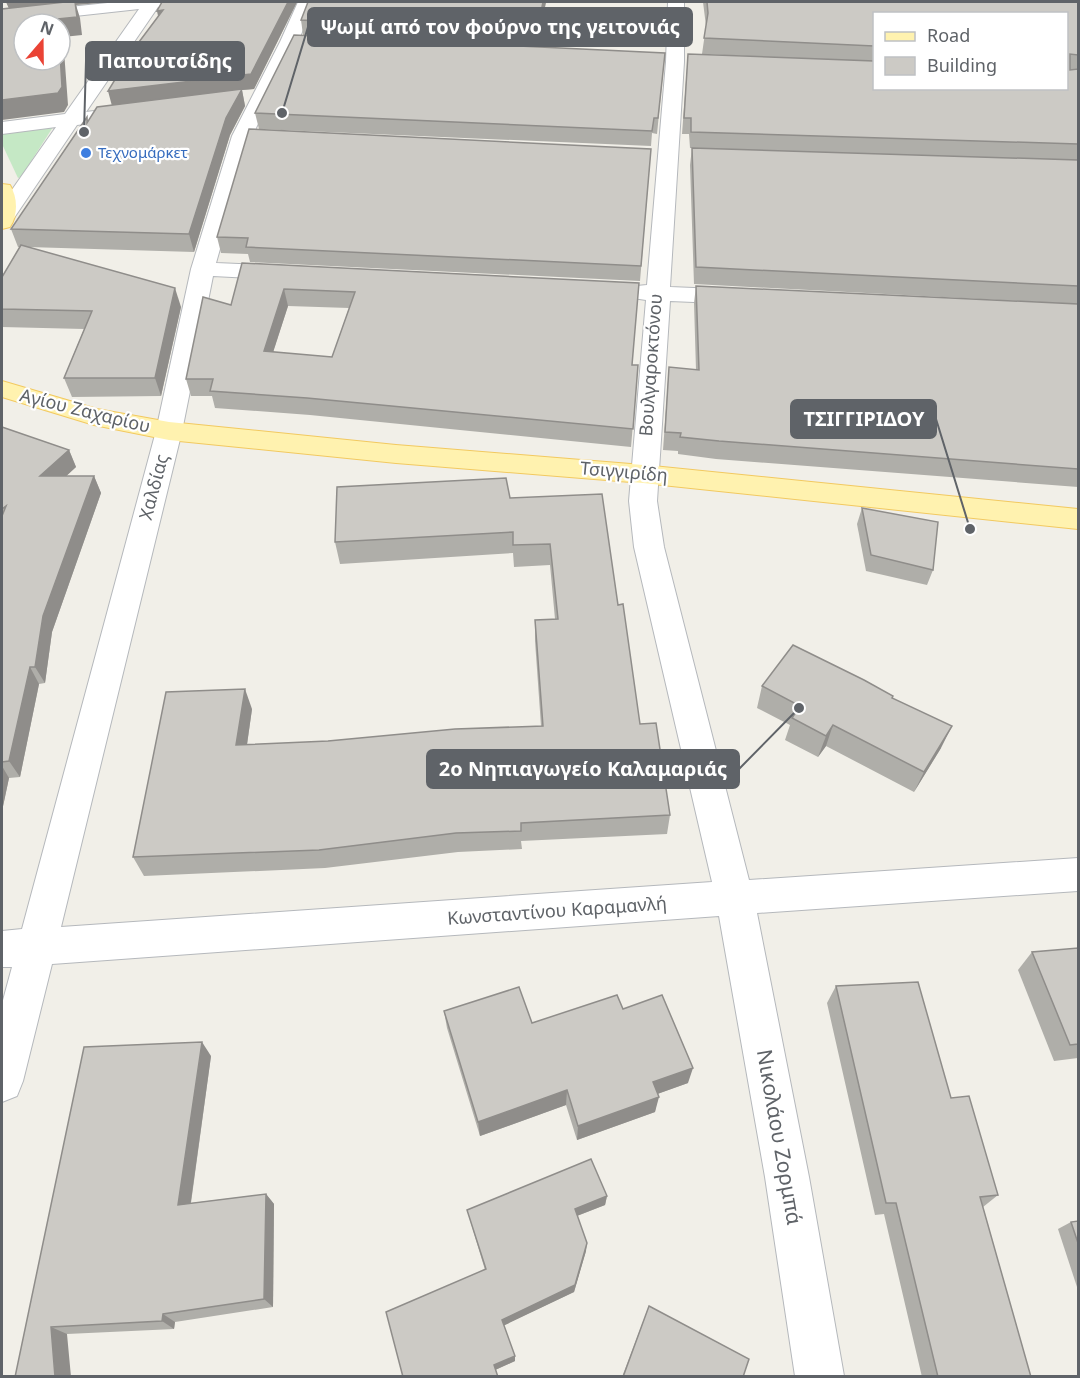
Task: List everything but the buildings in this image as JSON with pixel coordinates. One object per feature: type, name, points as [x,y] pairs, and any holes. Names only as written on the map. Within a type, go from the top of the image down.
[{"type":"main road","points":[[2,190],[4,217]]},
{"type":"main road","name":"Αγίου Ζαχαρίου","points":[[2,389],[78,412],[169,431]]},
{"type":"main road","name":"Τσιγγιρίδη","points":[[169,431],[396,454],[643,474],[1078,519]]},
{"type":"street","points":[[4,217],[153,2]]},
{"type":"street","points":[[2,19],[159,2]]},
{"type":"street","name":"Χαλδίας","points":[[2,1081],[18,948],[169,431],[203,269],[242,136],[289,42],[306,2]]},
{"type":"street","name":"Βουλγαροκτόνου","points":[[676,2],[669,62],[668,156],[643,474],[643,501],[650,547],[735,898]]},
{"type":"street","points":[[289,42],[313,44]]},
{"type":"street","points":[[669,62],[698,63]]},
{"type":"street","points":[[237,99],[260,96]]},
{"type":"street","points":[[2,128],[153,110]]},
{"type":"street","points":[[242,136],[264,137]]},
{"type":"street","points":[[645,155],[691,157]]},
{"type":"street","points":[[203,269],[310,275]]},
{"type":"street","points":[[609,291],[762,298]]},
{"type":"street","name":"Κωνσταντίνου Καραμανλή","points":[[18,948],[1078,874]]},
{"type":"street","name":"Νικολάου Ζορμπά","points":[[735,898],[787,1177],[820,1377]]},
{"type":"green space","points":[[53,127],[21,177],[18,178],[2,144],[2,134]]},
{"type":"place","name":"Ψωμί από τον φούρνο της γειτονιάς","points":[[282,113]]},
{"type":"place","name":"Παπουτσίδης","points":[[84,132]]},
{"type":"place","name":"Τεχνομάρκετ","points":[[86,153]]},
{"type":"place","name":"ΤΣΙΓΓΙΡΙΔΟΥ","points":[[970,529]]},
{"type":"place","name":"2ο Νηπιαγωγείο Καλαμαριάς","points":[[799,708]]}]
